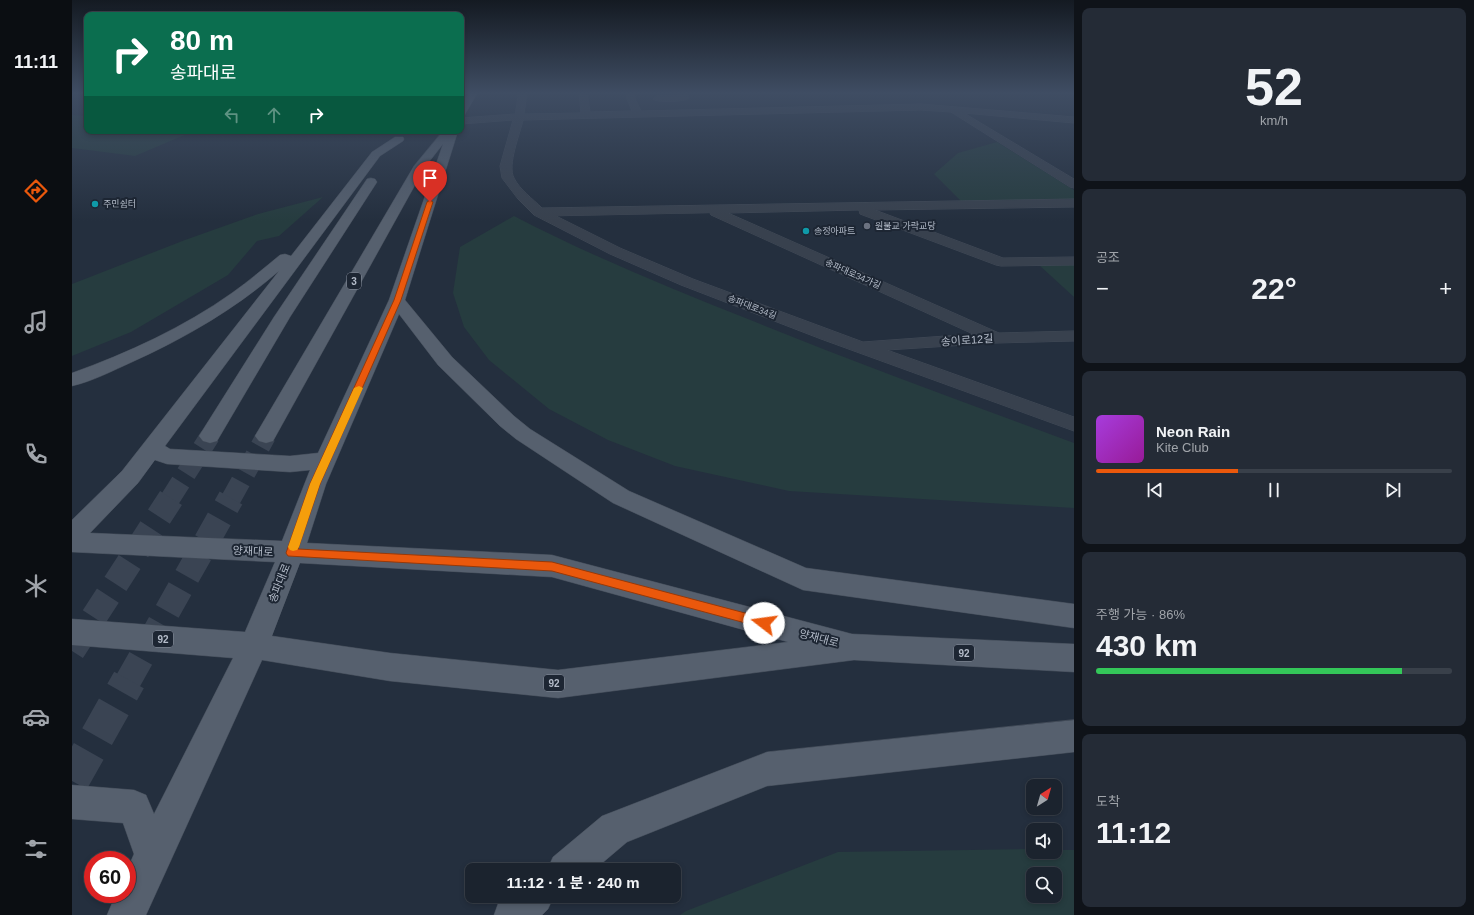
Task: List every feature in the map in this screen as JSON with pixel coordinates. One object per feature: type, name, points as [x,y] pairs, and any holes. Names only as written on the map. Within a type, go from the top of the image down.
[{"type":"main road","points":[[72,536],[130,477],[376,154],[402,135]]},
{"type":"main road","points":[[210,436],[282,318],[402,135]]},
{"type":"main road","name":"3","points":[[266,436],[420,166],[446,135]]},
{"type":"main road","name":"송파대로","points":[[126,915],[153,855],[254,646],[291,553],[315,484],[397,300],[452,135]]},
{"type":"main road","points":[[72,380],[99,370],[175,333],[234,300],[311,238]]},
{"type":"main road","points":[[397,300],[445,361],[523,434],[621,497],[803,579],[1074,616]]},
{"type":"main road","points":[[151,448],[167,456],[251,462],[290,464],[327,460]]},
{"type":"main road","name":"양재대로","points":[[72,542],[552,566],[854,647]]},
{"type":"main road","name":"양재대로","points":[[72,632],[254,646],[390,667],[558,684],[854,647],[1074,658]]},
{"type":"main road","points":[[574,863],[615,829],[767,769],[1074,736]]},
{"type":"main road","points":[[72,802],[134,807],[153,855]]},
{"type":"main road","points":[[513,915],[527,903]]},
{"type":"street","name":"송파대로34길","points":[[514,135],[506,166],[508,178],[522,196],[539,212],[615,251],[687,282],[860,347],[1074,424]]},
{"type":"street","points":[[992,135],[1074,184]]},
{"type":"street","name":"송파대로34가길","points":[[539,212],[1074,203]]},
{"type":"street","name":"송파대로34가길","points":[[854,207],[1001,262],[1074,261]]},
{"type":"street","name":"송파대로34가길","points":[[709,210],[996,338]]},
{"type":"street","name":"송이로12길","points":[[860,347],[996,338],[1074,336]]},
{"type":"green space","points":[[72,135],[185,135],[135,156],[72,148]]},
{"type":"green space","points":[[997,142],[1074,190],[1074,199],[962,202],[934,174],[958,153]]},
{"type":"green space","points":[[323,197],[279,236],[257,241],[228,275],[131,332],[72,356],[72,284],[185,240],[258,214]]},
{"type":"green space","points":[[514,216],[632,272],[692,297],[873,368],[1074,443],[1074,508],[789,491],[675,466],[608,440],[549,409],[489,360],[464,327],[453,293],[460,247]]},
{"type":"green space","points":[[1074,264],[1074,297],[1039,265]]},
{"type":"green space","points":[[1026,849],[1026,859],[1062,859],[1062,850],[1074,850],[1074,915],[680,915],[686,911],[838,852]]},
{"type":"tunnel","points":[[170,499],[210,436]]},
{"type":"tunnel","points":[[231,499],[266,436]]},
{"type":"tunnel","points":[[72,651],[171,498]]},
{"type":"tunnel","points":[[128,681],[231,498]]},
{"type":"tunnel","points":[[72,781],[129,680]]},
{"type":"slow traffic","points":[[293,547],[315,484],[359,388]]},
{"type":"place","name":"주민쉼터","points":[[95,204]]},
{"type":"place","name":"원불교 가락교당","points":[[867,226]]},
{"type":"place","name":"송정아파트","points":[[806,231]]},
{"type":"route","points":[[430,202],[397,300],[315,484],[291,553],[420,558],[552,566],[764,623]]}]
